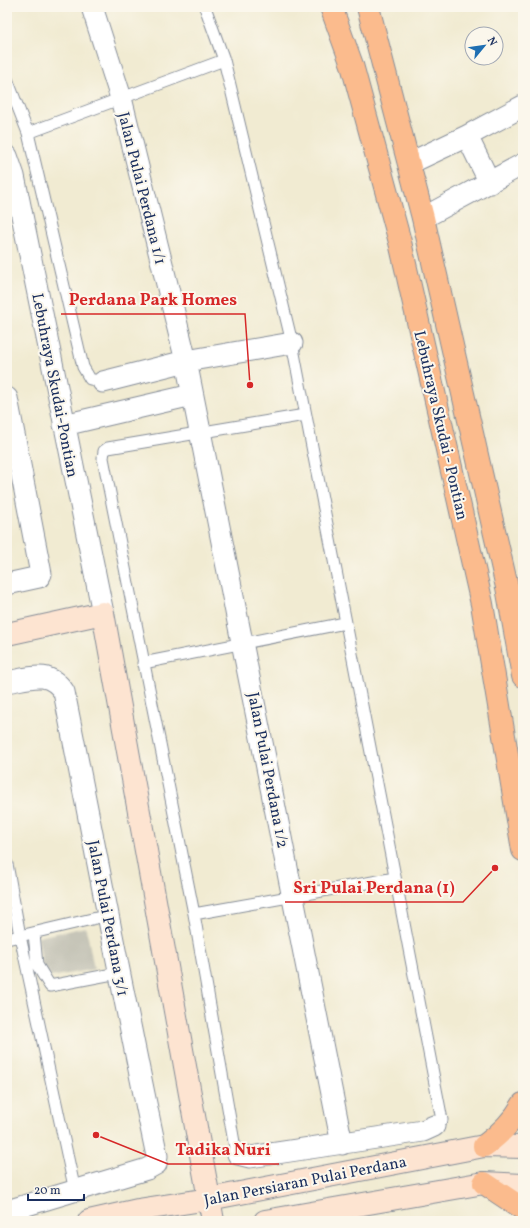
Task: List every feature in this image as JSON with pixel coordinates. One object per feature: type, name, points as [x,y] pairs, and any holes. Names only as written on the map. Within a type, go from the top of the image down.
[{"type":"highway","name":"Lebuhraya Skudai - Pontian","points":[[331,7],[352,65],[400,242],[432,381],[482,604],[523,850]]},
{"type":"highway","name":"Lebuhraya Skudai - Pontian","points":[[368,7],[410,163],[423,218],[507,587],[523,676]]},
{"type":"highway","points":[[484,1146],[503,1132],[517,1116],[523,1104]]},
{"type":"highway","points":[[484,1184],[523,1209]]},
{"type":"street","name":"Jalan Pulai Perdana 1/1","points":[[92,7],[121,98],[186,361],[192,395]]},
{"type":"street","points":[[410,163],[467,136],[523,106]]},
{"type":"street","points":[[467,136],[490,183]]},
{"type":"street","name":"Lebuhraya Skudai-Pontian","points":[[7,156],[14,176],[103,613]]},
{"type":"street","points":[[423,218],[523,164]]},
{"type":"street","points":[[103,382],[186,361],[292,343]]},
{"type":"street","points":[[64,425],[192,395]]},
{"type":"street","name":"Jalan Pulai Perdana 1/2","points":[[192,395],[294,895],[342,1144]]},
{"type":"street","points":[[7,398],[41,574],[39,576],[7,584]]},
{"type":"street","points":[[7,634],[103,613],[213,1221]]},
{"type":"street","name":"Jalan Pulai Perdana 3/1","points":[[7,682],[41,676],[57,682],[64,692],[109,915],[118,973],[157,1156],[156,1164],[147,1169],[75,1191]]},
{"type":"street","points":[[238,1154],[250,1157],[342,1144],[423,1131],[434,1126]]},
{"type":"street","name":"Jalan Persiaran Pulai Perdana","points":[[89,1221],[138,1210],[209,1199],[484,1146],[523,1147]]},
{"type":"street","name":"Jalan Persiaran Pulai Perdana","points":[[265,1221],[484,1184],[523,1185]]},
{"type":"street","points":[[7,1211],[75,1191]]},
{"type":"lane","points":[[205,7],[224,60],[292,343],[442,1120],[434,1126]]},
{"type":"lane","points":[[28,133],[224,60]]},
{"type":"lane","points":[[7,79],[28,133],[83,367],[90,379],[103,382]]},
{"type":"lane","points":[[238,1154],[235,1148],[194,914],[103,458],[104,451],[108,448],[305,415]]},
{"type":"lane","points":[[143,663],[345,623]]},
{"type":"lane","points":[[7,864],[20,936],[75,1191]]},
{"type":"lane","points":[[194,914],[395,878]]},
{"type":"lane","points":[[7,939],[109,915]]},
{"type":"lane","points":[[34,933],[37,965],[50,986],[118,973]]},
{"type":"shaded area","points":[[86,927],[94,969],[51,977],[43,969],[38,937]]},
{"type":"place","name":"Perdana Park Homes","points":[[250,385]]},
{"type":"place","name":"Sri Pulai Perdana (1)","points":[[495,868]]},
{"type":"place","name":"Tadika Nuri","points":[[96,1135]]}]
